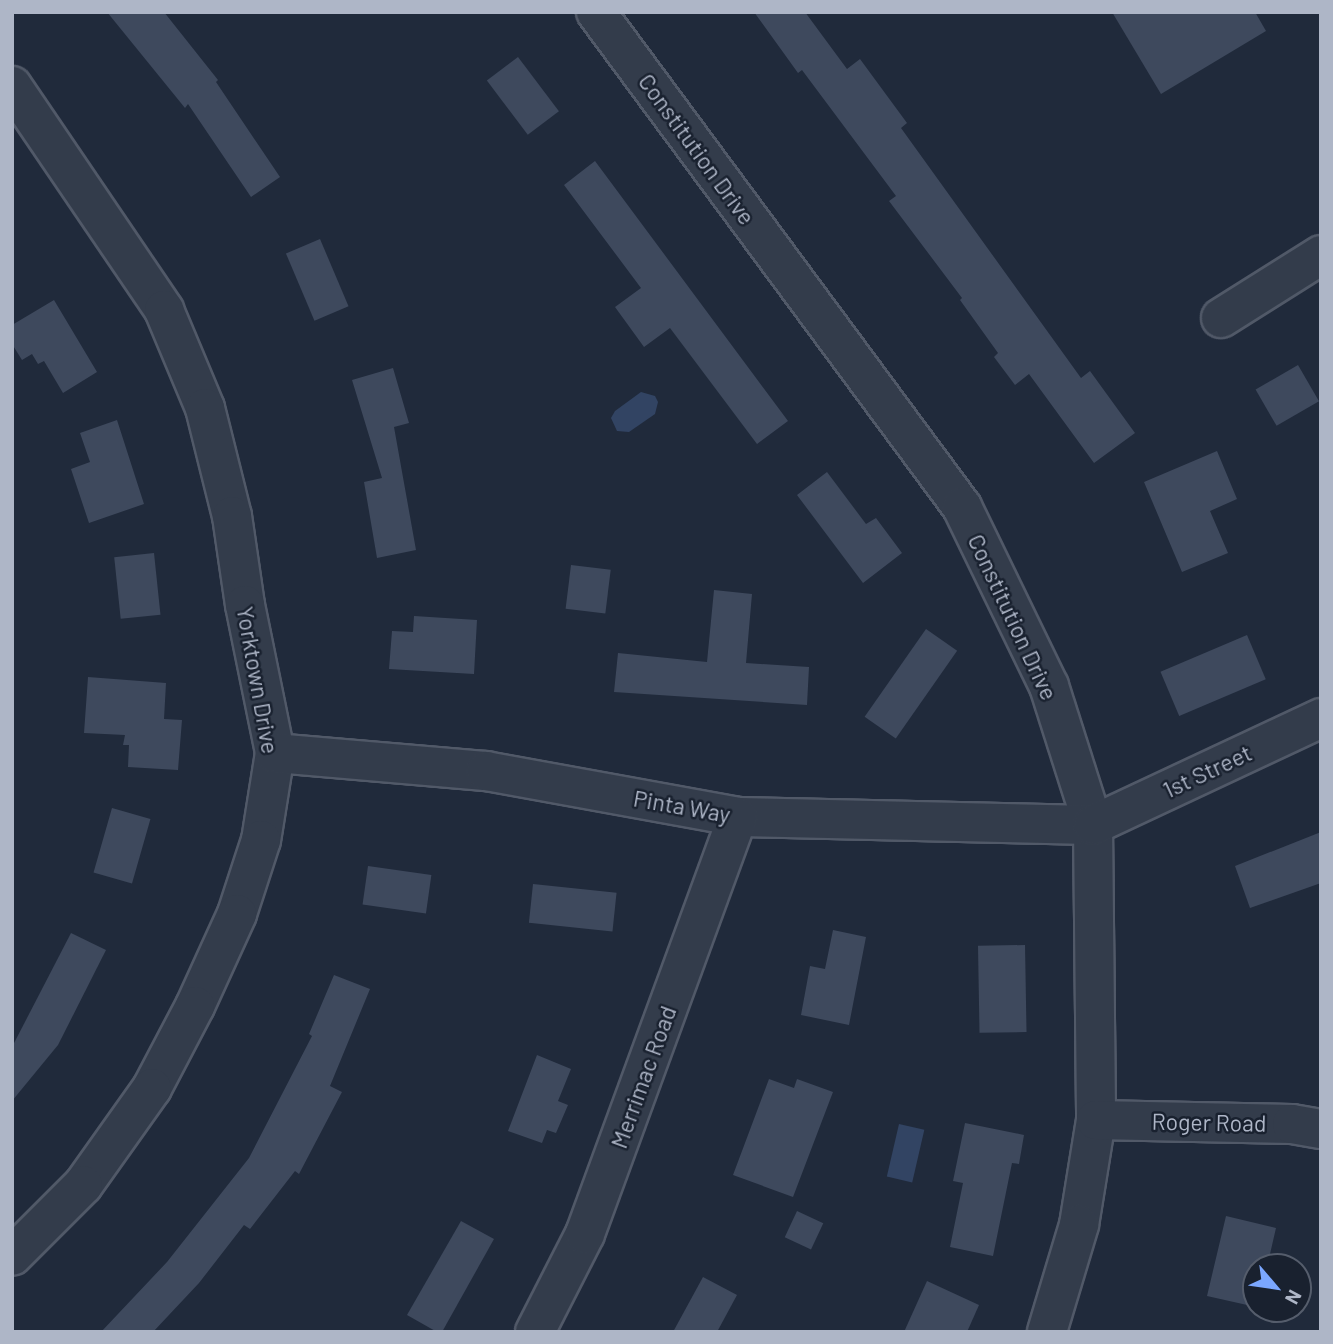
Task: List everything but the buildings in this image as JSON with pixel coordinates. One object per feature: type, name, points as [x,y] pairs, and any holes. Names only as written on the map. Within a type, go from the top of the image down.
[{"type":"street","name":"Constitution Drive","points":[[596,12],[962,507],[1049,686],[1093,825],[1096,1120],[1079,1225],[1047,1332]]},
{"type":"street","name":"Yorktown Drive","points":[[12,86],[164,310],[205,408],[232,516],[245,604],[275,753],[261,840],[237,914],[158,1077],[83,1185],[12,1256]]},
{"type":"street","points":[[1221,318],[1321,256]]},
{"type":"street","name":"1st Street","points":[[1093,825],[1321,718]]},
{"type":"street","name":"Pinta Way","points":[[275,753],[486,771],[738,817],[1093,825]]},
{"type":"street","name":"Merrimac Road","points":[[535,1332],[585,1234],[738,817]]},
{"type":"street","name":"Roger Road","points":[[1096,1120],[1292,1124],[1321,1129]]},
{"type":"water","points":[[641,392],[655,396],[658,402],[655,414],[629,432],[617,431],[611,418],[615,411]]},
{"type":"water","points":[[899,1124],[924,1130],[912,1182],[887,1177]]}]
